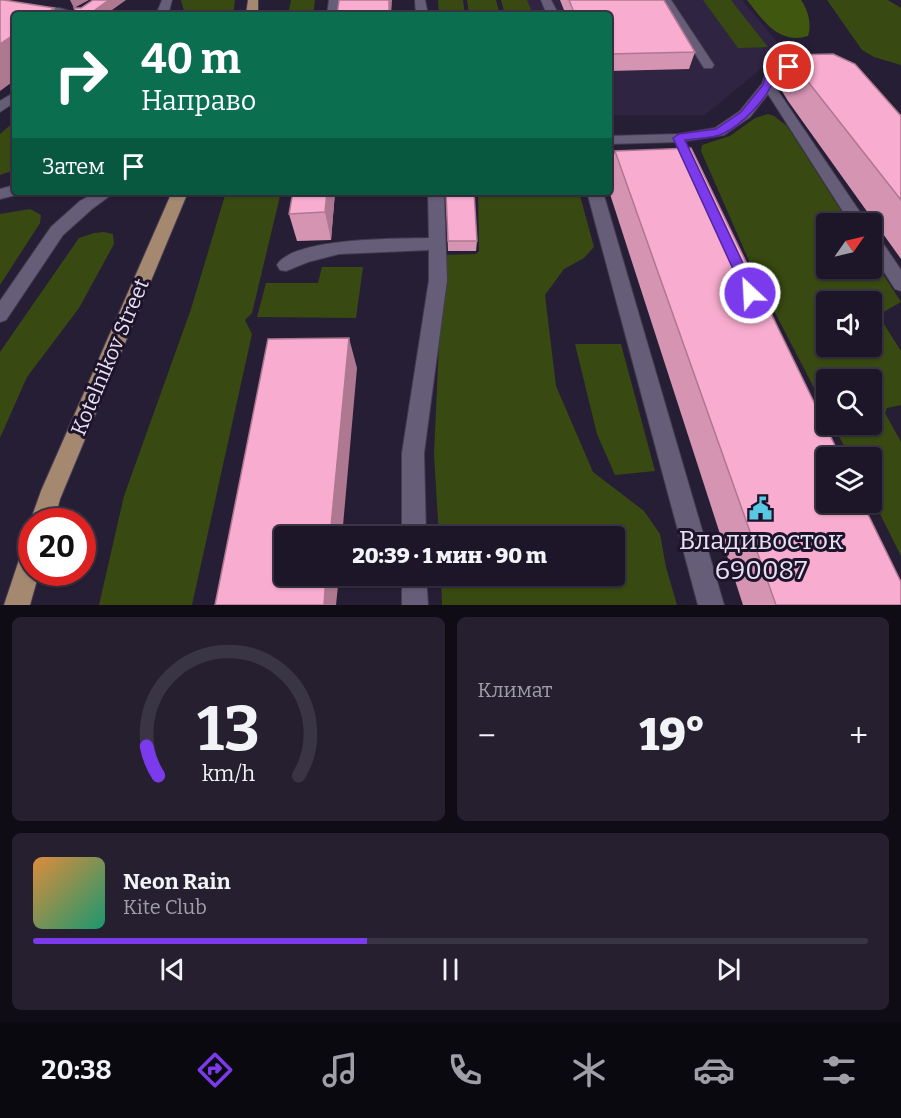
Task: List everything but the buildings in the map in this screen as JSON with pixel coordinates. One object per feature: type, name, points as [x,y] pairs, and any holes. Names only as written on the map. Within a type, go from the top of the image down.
[{"type":"main road","points":[[18,12],[34,0]]},
{"type":"main road","points":[[666,0],[708,65]]},
{"type":"main road","points":[[21,10],[73,12]]},
{"type":"main road","points":[[612,140],[679,138],[719,132],[745,114],[768,85],[770,75],[779,69],[824,69]]},
{"type":"main road","points":[[768,85],[853,213]]},
{"type":"main road","points":[[679,138],[688,157]]},
{"type":"main road","points":[[0,315],[57,231],[86,205],[102,195]]},
{"type":"main road","name":"Kotelnikov Street","points":[[46,508],[179,195]]},
{"type":"main road","points":[[414,526],[413,453],[438,280],[436,195]]},
{"type":"main road","points":[[596,195],[711,605]]},
{"type":"main road","points":[[286,266],[297,258],[333,251],[437,244]]},
{"type":"main road","points":[[882,255],[901,284]]},
{"type":"main road","points":[[17,605],[23,586]]},
{"type":"main road","points":[[414,586],[415,605]]},
{"type":"shaded area","points":[[519,0],[742,0],[784,50],[705,115],[612,115],[612,12],[523,12]]},
{"type":"green space","points":[[181,0],[235,0],[233,12],[184,12]]},
{"type":"green space","points":[[291,0],[315,0],[313,12],[289,12]]},
{"type":"green space","points":[[438,0],[463,0],[465,12],[439,12]]},
{"type":"green space","points":[[467,0],[496,0],[499,12],[469,12]]},
{"type":"green space","points":[[501,0],[527,0],[532,12],[504,12]]},
{"type":"green space","points":[[703,0],[731,0],[768,47],[738,48]]},
{"type":"green space","points":[[747,0],[801,0],[809,17],[808,36],[797,38],[780,34],[765,23]]},
{"type":"green space","points":[[827,0],[888,0],[901,8],[901,65],[874,57],[862,50]]},
{"type":"green space","points":[[768,114],[787,126],[843,213],[816,213],[816,279],[882,279],[882,273],[901,302],[882,313],[882,291],[816,291],[816,357],[882,357],[882,321],[901,351],[901,405],[887,408],[885,413],[901,442],[901,556],[880,513],[882,513],[882,447],[845,447],[838,435],[882,435],[882,369],[816,369],[816,392],[754,272],[701,151],[702,145],[730,136],[755,118]]},
{"type":"green space","points":[[12,124],[12,171],[0,175],[0,134]]},
{"type":"green space","points":[[225,195],[280,195],[252,313],[245,320],[252,334],[192,605],[99,605],[124,496],[191,309]]},
{"type":"green space","points":[[478,195],[580,195],[594,247],[584,258],[564,269],[545,295],[556,386],[593,472],[644,511],[660,534],[666,567],[677,605],[442,605],[441,586],[625,586],[625,526],[438,526],[434,454],[443,255],[476,254],[479,251]]},
{"type":"green space","points":[[30,209],[41,215],[40,223],[0,285],[0,214]]},
{"type":"green space","points":[[104,232],[113,234],[114,244],[79,308],[27,377],[0,438],[0,352],[79,238]]},
{"type":"green space","points":[[322,267],[363,267],[356,318],[257,317],[266,283],[318,283]]},
{"type":"green space","points":[[575,344],[621,344],[655,471],[615,475],[597,434]]},
{"type":"place","name":"Владивосток 690087","points":[[761,509]]},
{"type":"route","points":[[750,293],[679,138],[719,132],[745,114],[768,85],[770,75],[779,69],[789,67]]}]
